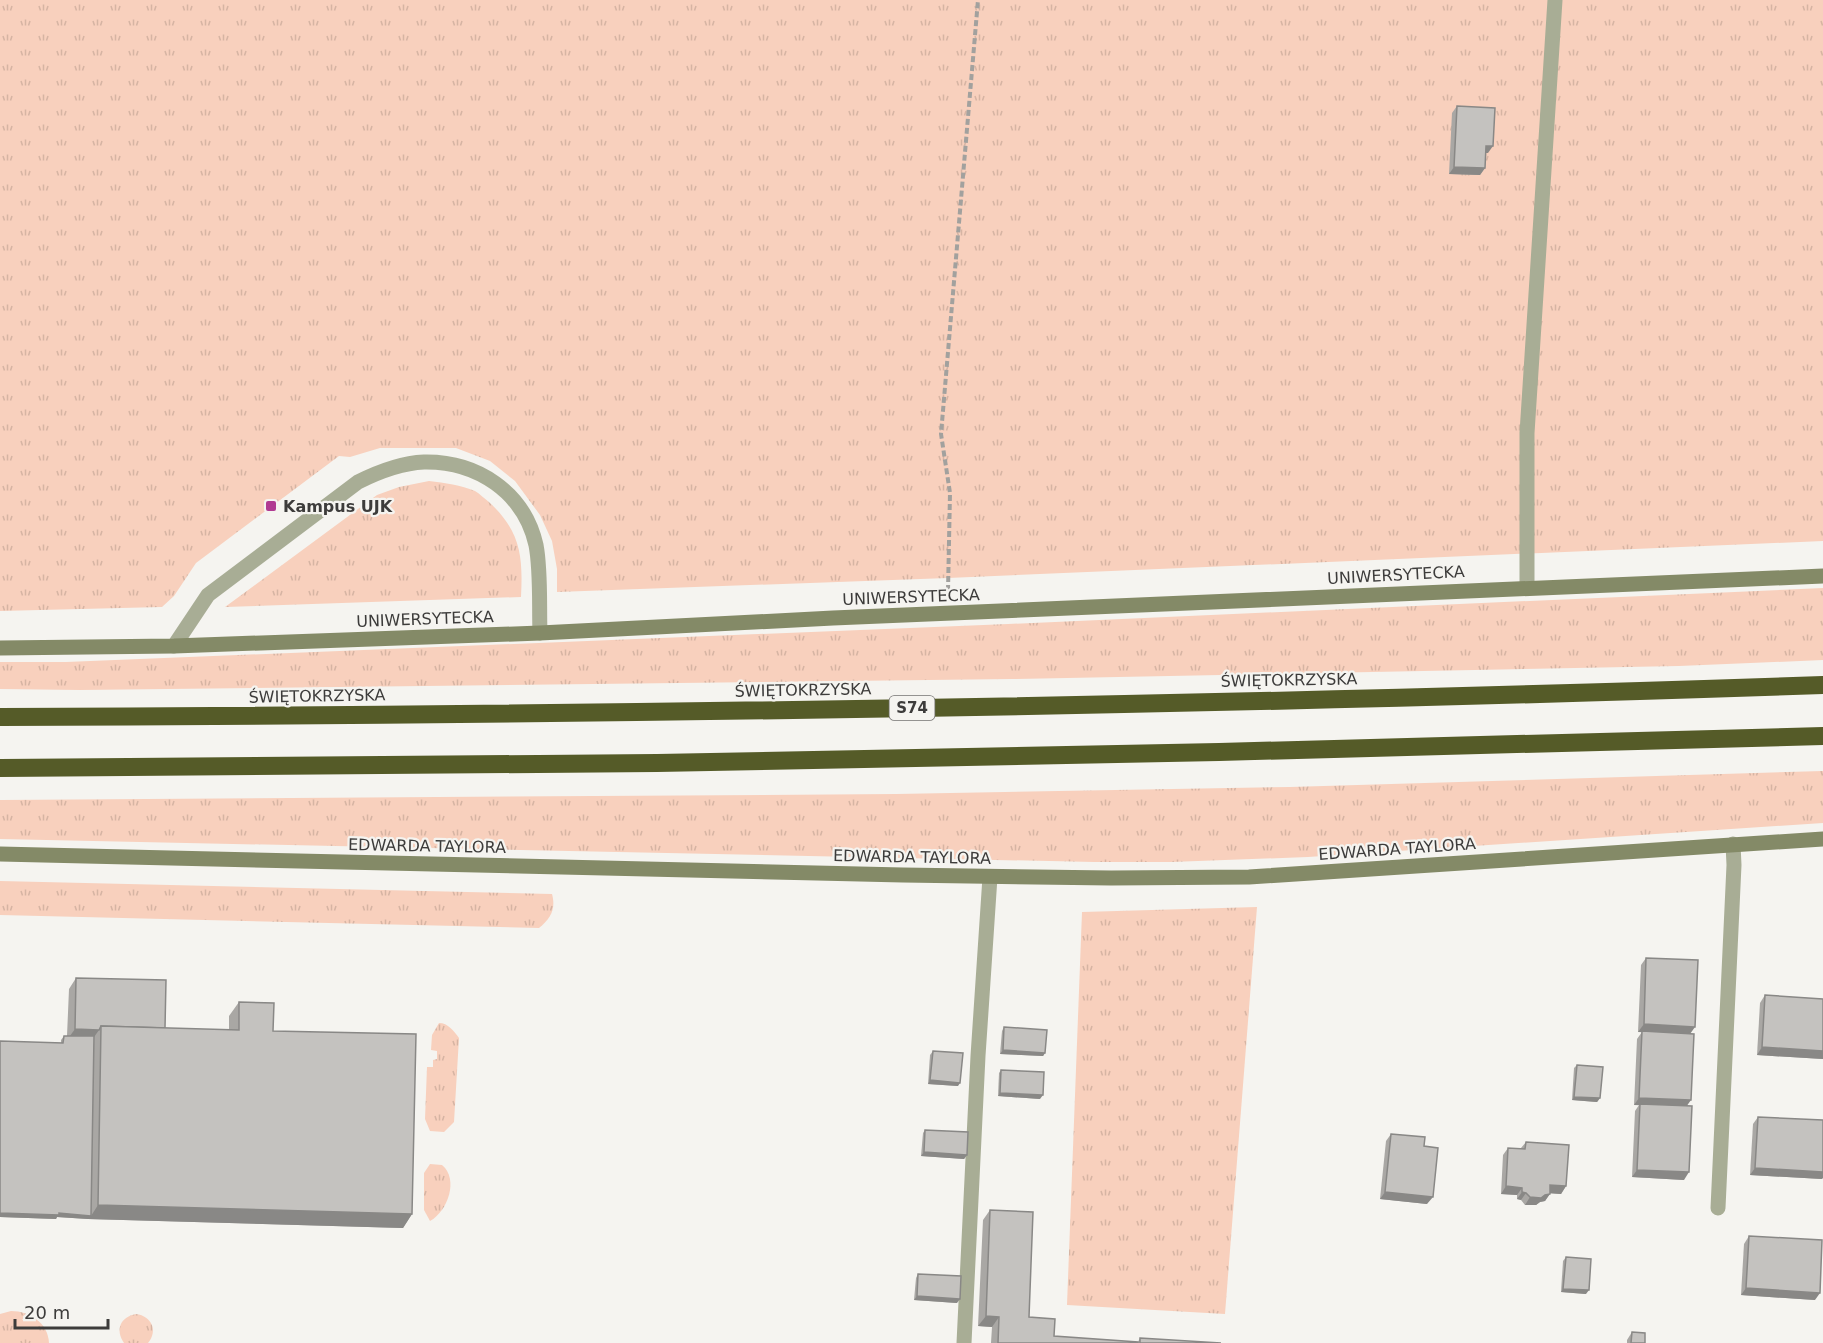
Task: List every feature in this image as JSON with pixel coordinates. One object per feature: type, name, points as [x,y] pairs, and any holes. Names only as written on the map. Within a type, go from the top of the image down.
[{"type":"highway","name":"ŚWIĘTOKRZYSKA","points":[[0,717],[271,716],[941,707],[1823,685]]},
{"type":"highway","points":[[0,768],[669,762],[1207,753],[1823,735]]},
{"type":"street","name":"UNIWERSYTECKA","points":[[0,648],[174,646],[540,633],[948,613],[1823,576]]},
{"type":"street","name":"EDWARDA TAYLORA","points":[[0,855],[990,877],[1249,877],[1823,839]]},
{"type":"lane","points":[[1527,588],[1527,433],[1555,0]]},
{"type":"lane","points":[[174,646],[208,595],[358,482],[394,467],[422,462],[450,464],[471,470],[492,480],[521,510],[536,546],[540,633]]},
{"type":"lane","points":[[1718,1208],[1734,865],[1733,844]]},
{"type":"lane","points":[[964,1343],[990,877]]},
{"type":"path","points":[[948,613],[950,493],[941,435],[978,0]]},
{"type":"green space","points":[[0,0],[1823,0],[1823,541],[557,592],[557,569],[552,541],[540,515],[515,481],[490,461],[456,448],[380,448],[350,457],[339,456],[196,563],[174,596],[162,607],[0,611]]},
{"type":"green space","points":[[429,481],[475,491],[490,503],[508,524],[518,546],[520,557],[521,597],[225,607],[377,495],[399,487]]},
{"type":"green space","points":[[1823,588],[1823,660],[1679,666],[1012,679],[0,689],[0,662],[66,662],[1008,624]]},
{"type":"green space","points":[[1823,771],[1823,823],[1308,857],[1094,862],[0,839],[0,800],[896,794],[1290,787]]},
{"type":"green space","points":[[0,881],[552,894],[553,909],[547,921],[539,928],[0,915]]},
{"type":"green space","points":[[1257,907],[1225,1314],[1067,1305],[1082,912]]},
{"type":"green space","points":[[439,1023],[448,1026],[459,1038],[454,1122],[444,1132],[430,1131],[425,1119],[427,1067],[433,1067],[433,1060],[437,1059],[437,1051],[431,1050],[432,1035]]},
{"type":"green space","points":[[430,1164],[442,1165],[450,1178],[450,1186],[442,1210],[430,1221],[424,1210],[424,1173]]},
{"type":"green space","points":[[11,1311],[25,1313],[42,1324],[49,1343],[0,1343],[0,1314]]},
{"type":"green space","points":[[136,1314],[142,1315],[149,1321],[153,1334],[148,1343],[124,1343],[120,1333],[121,1325],[126,1318]]},
{"type":"building","points":[[1457,106],[1495,108],[1493,146],[1486,146],[1485,168],[1454,167]]},
{"type":"building","points":[[1646,958],[1698,960],[1695,1027],[1644,1024]]},
{"type":"building","points":[[76,978],[166,980],[165,1028],[101,1026],[99,1030],[75,1029]]},
{"type":"building","points":[[1765,995],[1823,999],[1823,1051],[1762,1047]]},
{"type":"building","points":[[239,1002],[274,1003],[273,1031],[416,1034],[412,1214],[98,1205],[101,1026],[239,1030]]},
{"type":"building","points":[[1004,1027],[1047,1030],[1045,1053],[1003,1050]]},
{"type":"building","points":[[1642,1031],[1694,1034],[1691,1100],[1639,1098]]},
{"type":"building","points":[[64,1036],[94,1036],[91,1216],[59,1213],[59,1215],[0,1213],[0,1041],[63,1043]]},
{"type":"building","points":[[933,1051],[963,1053],[960,1083],[930,1080]]},
{"type":"building","points":[[1577,1065],[1603,1067],[1600,1098],[1574,1097]]},
{"type":"building","points":[[1001,1070],[1044,1072],[1043,1095],[1000,1093]]},
{"type":"building","points":[[1640,1104],[1692,1106],[1689,1172],[1637,1170]]},
{"type":"building","points":[[1758,1117],[1823,1120],[1823,1172],[1755,1168]]},
{"type":"building","points":[[925,1130],[968,1132],[967,1155],[924,1152]]},
{"type":"building","points":[[1391,1134],[1425,1137],[1424,1146],[1438,1148],[1433,1197],[1385,1192]]},
{"type":"building","points":[[1526,1142],[1569,1145],[1566,1186],[1550,1185],[1550,1194],[1541,1198],[1530,1197],[1522,1192],[1522,1188],[1506,1186],[1508,1148],[1525,1149]]},
{"type":"building","points":[[990,1210],[1033,1212],[1029,1317],[1055,1319],[1054,1336],[1138,1343],[998,1343],[999,1317],[986,1316]]},
{"type":"building","points":[[1749,1236],[1822,1240],[1820,1293],[1746,1288]]},
{"type":"building","points":[[1566,1257],[1591,1259],[1589,1290],[1563,1289]]},
{"type":"building","points":[[918,1274],[961,1276],[960,1299],[917,1296]]},
{"type":"building","points":[[1632,1332],[1645,1333],[1645,1343],[1631,1343]]},
{"type":"building","points":[[1140,1338],[1221,1343],[1140,1343]]},
{"type":"place","name":"Kampus UJK","points":[[271,506]]}]
